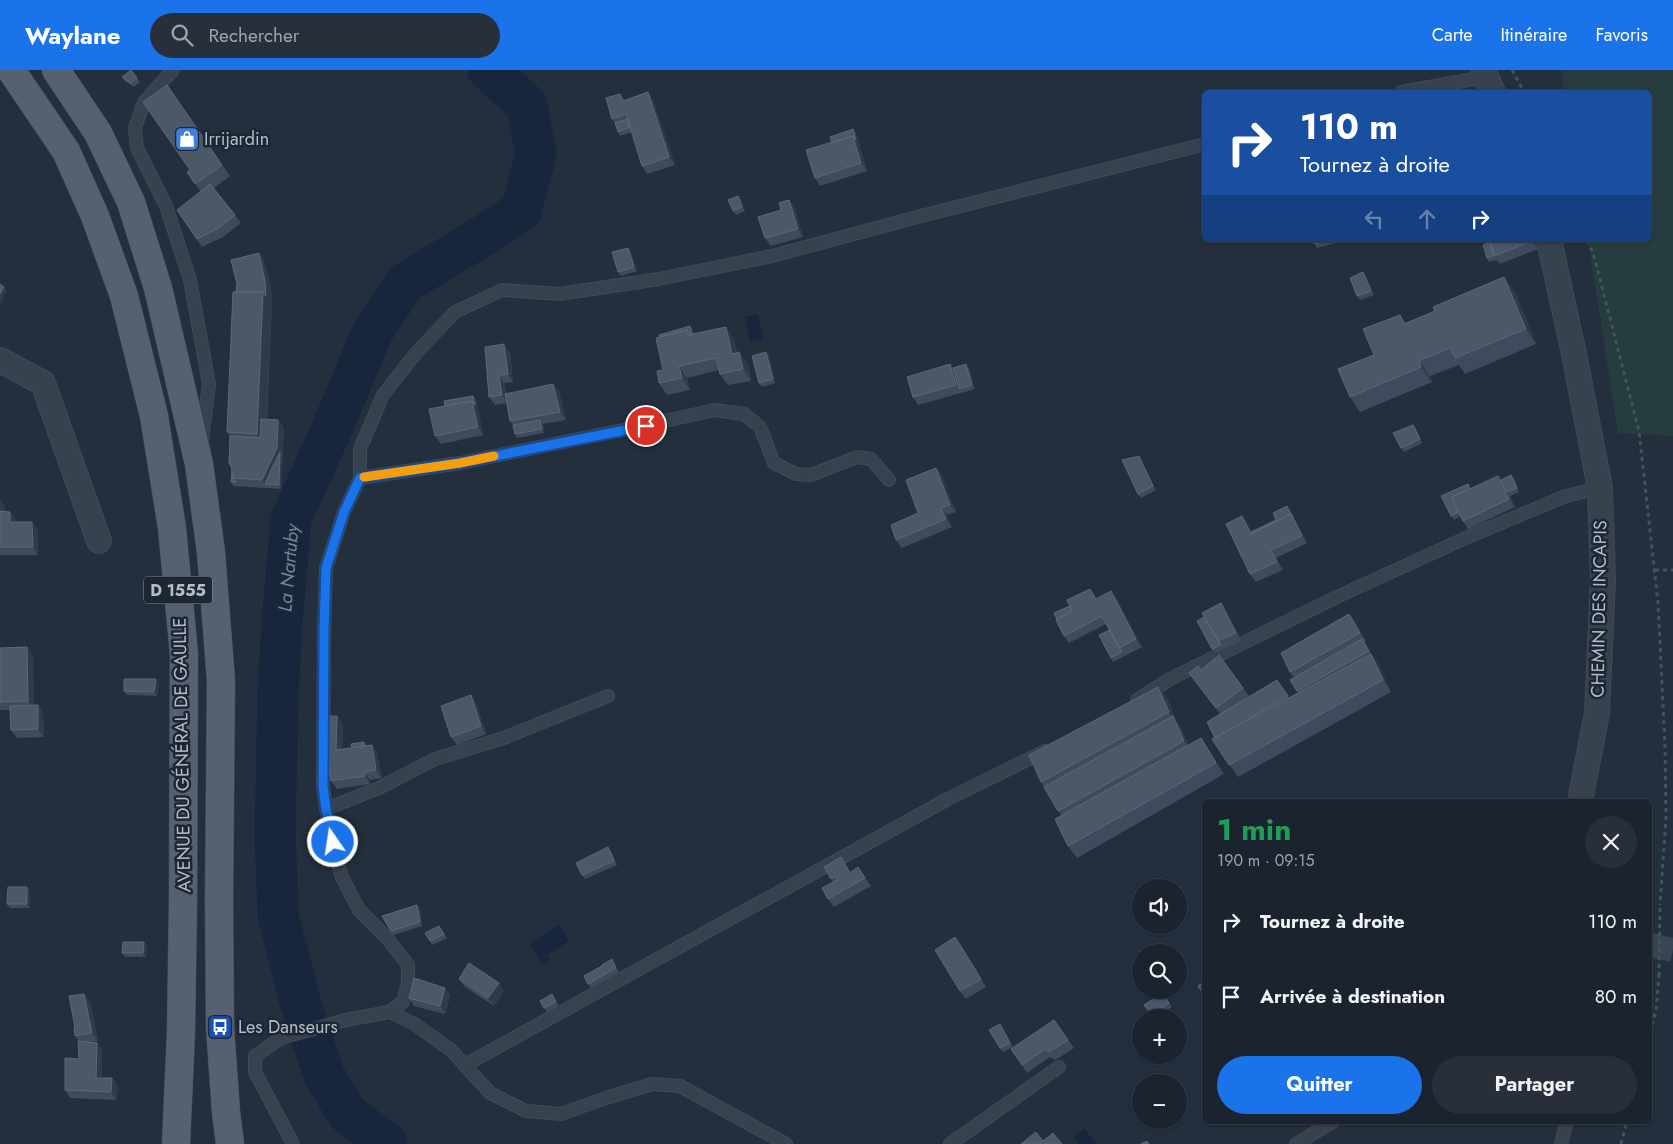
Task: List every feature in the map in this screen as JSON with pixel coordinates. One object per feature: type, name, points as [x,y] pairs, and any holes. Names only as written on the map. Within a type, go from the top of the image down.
[{"type":"main road","name":"AVENUE DU GÉNÉRAL DE GAULLE","points":[[11,70],[66,151],[96,216],[124,296],[154,416],[172,528],[184,654],[181,1032],[176,1144]]},
{"type":"main road","name":"AVENUE DU GÉNÉRAL DE GAULLE","points":[[56,70],[98,133],[131,202],[158,288],[199,464],[211,552],[221,681],[220,1027],[230,1144]]},
{"type":"street","name":"CHEMIN DES INCAPIS","points":[[1548,242],[1574,354],[1600,488],[1603,580],[1597,713],[1580,799]]},
{"type":"street","points":[[0,360],[43,382],[99,540]]},
{"type":"lane","points":[[173,70],[144,102],[135,128],[137,148],[166,206],[192,288],[209,384],[199,464]]},
{"type":"lane","points":[[1415,90],[1487,80]]},
{"type":"lane","points":[[293,1144],[255,1072],[255,1056],[281,1038],[346,1020],[389,1012],[403,1002],[408,982],[408,965],[387,938],[359,910],[341,875],[326,809],[323,768],[324,630],[326,568],[344,512],[360,478],[360,449],[383,395],[416,353],[455,312],[502,290],[560,294],[659,278],[772,256],[1202,145]]},
{"type":"lane","points":[[360,478],[460,463],[628,430],[715,410],[744,414],[760,427],[774,463],[796,474],[811,475],[857,457],[872,459],[889,480]]},
{"type":"lane","points":[[1123,708],[1170,678],[1339,596],[1470,536],[1566,496],[1600,488]]},
{"type":"lane","points":[[326,809],[379,788],[435,759],[501,738],[608,696]]},
{"type":"lane","points":[[465,1065],[948,800],[1055,746]]},
{"type":"lane","points":[[389,1012],[413,1023],[451,1050],[490,1093],[526,1111],[561,1114],[652,1084],[680,1086],[786,1144]]},
{"type":"lane","points":[[950,1144],[1059,1067]]},
{"type":"lane","points":[[1296,1144],[1329,1124]]},
{"type":"lane","points":[[1561,1144],[1566,1124]]},
{"type":"path","points":[[1512,70],[1523,90]]},
{"type":"path","points":[[1589,242],[1639,431],[1658,602],[1665,746],[1666,818],[1660,904],[1659,976],[1656,1010],[1652,1025]]},
{"type":"path","points":[[1655,570],[1673,570]]},
{"type":"path","points":[[1621,1144],[1626,1124]]},
{"type":"green space","points":[[1561,70],[1673,70],[1673,436],[1618,433],[1588,242],[1652,242],[1652,90],[1564,90]]},
{"type":"water","points":[[758,314],[763,339],[750,342],[745,317]]},
{"type":"water","points":[[559,925],[569,941],[547,955],[550,960],[542,964],[530,944]]},
{"type":"water","points":[[1084,1128],[1096,1144],[1079,1144],[1073,1137]]},
{"type":"building","points":[[131,70],[137,78],[131,83],[122,77]]},
{"type":"building","name":"Irrijardin","points":[[167,85],[222,165],[195,184],[187,172],[190,170],[143,102]]},
{"type":"building","points":[[648,92],[669,157],[642,166],[626,114],[612,119],[606,98],[620,94],[623,101]]},
{"type":"building","points":[[628,119],[630,127],[618,132],[615,123]]},
{"type":"building","points":[[853,129],[856,140],[853,136],[832,143],[830,137]]},
{"type":"building","points":[[853,136],[861,163],[815,178],[806,150]]},
{"type":"building","points":[[210,184],[235,215],[217,229],[197,239],[177,210]]},
{"type":"building","points":[[738,196],[742,207],[733,211],[728,200]]},
{"type":"building","points":[[789,200],[798,229],[765,238],[758,217],[781,210],[779,203]]},
{"type":"building","points":[[1490,242],[1529,242],[1494,256]]},
{"type":"building","points":[[1490,242],[1494,255],[1487,258],[1483,245]]},
{"type":"building","points":[[628,248],[634,267],[618,272],[612,252]]},
{"type":"building","points":[[259,253],[266,296],[263,292],[236,292],[237,284],[231,260]]},
{"type":"building","points":[[1363,272],[1371,291],[1357,296],[1350,278]]},
{"type":"building","points":[[1504,277],[1526,329],[1455,358],[1450,348],[1419,361],[1421,367],[1350,397],[1338,369],[1374,355],[1363,329],[1400,315],[1404,324],[1435,311],[1433,307]]},
{"type":"building","points":[[0,284],[4,287],[0,294]]},
{"type":"building","points":[[233,292],[263,292],[257,434],[227,432]]},
{"type":"building","points":[[690,326],[692,335],[687,330],[660,337],[659,335]]},
{"type":"building","points":[[726,327],[732,354],[739,352],[743,369],[720,374],[716,358],[679,366],[682,378],[659,383],[657,371],[663,370],[656,338],[687,330],[688,335]]},
{"type":"building","points":[[504,344],[508,374],[499,375],[502,395],[489,397],[485,347]]},
{"type":"building","points":[[766,352],[773,379],[759,383],[752,356]]},
{"type":"building","points":[[950,364],[956,385],[913,397],[907,377]]},
{"type":"building","points":[[966,364],[972,385],[959,389],[953,368]]},
{"type":"building","points":[[553,384],[560,412],[510,421],[505,394]]},
{"type":"building","points":[[473,396],[475,405],[472,401],[445,406],[444,401]]},
{"type":"building","points":[[472,401],[478,427],[435,436],[429,409]]},
{"type":"building","points":[[261,419],[278,420],[277,448],[262,480],[233,478],[231,464],[229,464],[230,436],[260,438]]},
{"type":"building","points":[[540,420],[542,429],[515,434],[513,425]]},
{"type":"building","points":[[1413,425],[1420,439],[1401,448],[1393,433]]},
{"type":"building","points":[[280,452],[279,485],[265,484],[272,468]]},
{"type":"building","points":[[1139,456],[1153,486],[1138,494],[1122,460]]},
{"type":"building","points":[[936,468],[950,505],[941,508],[946,519],[896,540],[891,525],[918,513],[906,480]]},
{"type":"building","points":[[232,471],[233,478],[236,482],[231,482]]},
{"type":"building","points":[[1511,475],[1517,488],[1507,492],[1501,480]]},
{"type":"building","points":[[1498,476],[1509,499],[1463,521],[1452,497]]},
{"type":"building","points":[[1468,484],[1470,489],[1452,497],[1458,512],[1451,516],[1441,496]]},
{"type":"building","points":[[1287,506],[1291,514],[1251,534],[1251,532],[1276,520],[1273,513]]},
{"type":"building","points":[[0,511],[10,512],[10,522],[32,522],[33,547],[0,547]]},
{"type":"building","points":[[1291,514],[1302,536],[1271,550],[1277,562],[1250,574],[1226,524],[1242,516],[1251,534]]},
{"type":"building","points":[[1090,589],[1096,599],[1111,591],[1136,639],[1119,648],[1102,616],[1064,636],[1056,620],[1072,611],[1067,600]]},
{"type":"building","points":[[1221,603],[1236,633],[1218,641],[1202,613]]},
{"type":"building","points":[[1070,606],[1072,611],[1057,619],[1054,613]]},
{"type":"building","points":[[1349,614],[1360,633],[1290,672],[1281,653]]},
{"type":"building","points":[[1204,617],[1221,645],[1212,649],[1197,621]]},
{"type":"building","points":[[1110,630],[1122,652],[1111,658],[1099,635]]},
{"type":"building","points":[[1362,639],[1369,651],[1297,691],[1290,680]]},
{"type":"building","points":[[27,647],[28,701],[0,702],[0,648]]},
{"type":"building","points":[[1371,654],[1383,680],[1229,765],[1212,739]]},
{"type":"building","points":[[1219,655],[1243,688],[1216,708],[1189,673],[1198,666],[1201,670]]},
{"type":"building","points":[[124,679],[156,679],[154,692],[124,691]]},
{"type":"building","points":[[1277,680],[1288,696],[1215,738],[1207,722]]},
{"type":"building","points":[[1158,687],[1169,712],[1041,782],[1029,755]]},
{"type":"building","points":[[471,695],[481,726],[451,737],[441,706]]},
{"type":"building","points":[[38,705],[38,729],[11,730],[10,706]]},
{"type":"building","points":[[326,716],[337,716],[336,750],[372,745],[376,770],[365,772],[365,776],[331,781],[327,751]]},
{"type":"building","points":[[1173,716],[1184,741],[1058,811],[1044,787]]},
{"type":"building","points":[[1201,738],[1216,763],[1068,846],[1055,819]]},
{"type":"building","points":[[364,742],[364,746],[352,748],[351,744]]},
{"type":"building","points":[[608,847],[614,861],[582,875],[576,863]]},
{"type":"building","points":[[841,857],[850,873],[858,867],[865,878],[828,899],[822,888],[837,880],[835,876],[831,879],[824,867]]},
{"type":"building","points":[[8,887],[27,887],[27,904],[7,904]]},
{"type":"building","points":[[417,905],[420,922],[391,931],[382,916]]},
{"type":"building","points":[[439,926],[444,934],[430,941],[425,933]]},
{"type":"building","points":[[955,937],[981,979],[960,991],[935,950]]},
{"type":"building","points":[[123,942],[144,942],[143,953],[122,953]]},
{"type":"building","points":[[612,959],[616,968],[588,984],[584,976]]},
{"type":"building","points":[[469,963],[499,983],[488,998],[459,979]]},
{"type":"building","points":[[414,978],[445,988],[440,1006],[409,998]]},
{"type":"building","points":[[1202,983],[1202,992],[1198,986]]},
{"type":"building","points":[[84,994],[92,1033],[75,1036],[69,996]]},
{"type":"building","points":[[552,994],[556,1002],[544,1008],[540,1001]]},
{"type":"building","points":[[1154,999],[1167,999],[1169,1003],[1159,1009],[1147,1009],[1144,1005]]},
{"type":"building","points":[[1054,1020],[1068,1040],[1049,1052],[1045,1049],[1022,1065],[1011,1049]]},
{"type":"building","points":[[1000,1024],[1010,1043],[1000,1048],[989,1030]]},
{"type":"building","points":[[78,1041],[97,1043],[96,1078],[112,1078],[111,1092],[65,1090],[65,1058],[79,1059]]},
{"type":"building","points":[[1036,1132],[1043,1141],[1053,1133],[1062,1144],[1021,1144]]},
{"type":"waterway","name":"La Nartuby","points":[[387,1144],[347,1113],[324,1075],[300,1002],[278,915],[275,831],[278,694],[291,519],[373,331],[405,283],[521,211],[536,155],[527,105],[488,70]]},
{"type":"tunnel","points":[[1652,945],[1673,950]]},
{"type":"slow traffic","points":[[364,477],[494,456]]},
{"type":"place","name":"Irrijardin","points":[[187,139]]},
{"type":"place","name":"Les Danseurs","points":[[220,1027]]},
{"type":"route","points":[[333,842],[323,786],[326,568],[344,512],[360,478],[460,463],[646,426]]}]
